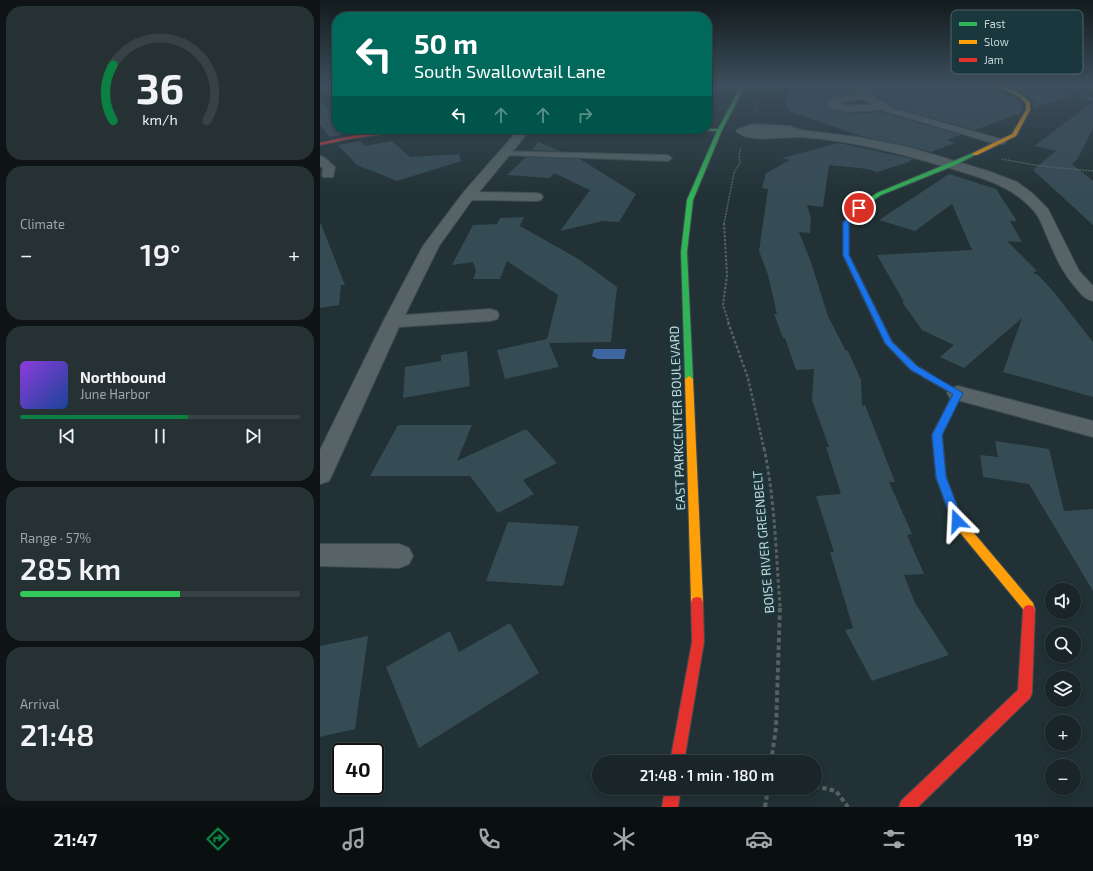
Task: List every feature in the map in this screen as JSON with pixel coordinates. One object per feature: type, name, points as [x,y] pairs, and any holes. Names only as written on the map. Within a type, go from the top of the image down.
[{"type":"street","name":"EAST PARKCENTER BOULEVARD","points":[[678,755],[698,642],[684,252],[690,200],[724,122]]},
{"type":"street","points":[[926,122],[1000,142]]},
{"type":"street","points":[[1022,122],[1014,136],[952,164],[879,194],[859,208],[846,223],[846,255],[889,343],[914,368],[958,393],[1093,429]]},
{"type":"street","points":[[712,130],[742,131],[752,127],[790,129],[800,133],[826,135],[887,146],[952,164],[1012,185],[1027,196],[1043,212],[1072,273],[1093,296]]},
{"type":"street","points":[[320,144],[378,134]]},
{"type":"street","points":[[320,474],[392,322],[431,246],[468,196],[521,134]]},
{"type":"street","points":[[320,160],[328,166],[328,174]]},
{"type":"street","points":[[468,196],[536,197]]},
{"type":"street","points":[[392,322],[490,315]]},
{"type":"street","points":[[907,807],[1025,693],[1029,607],[957,521],[941,477],[937,435],[958,393]]},
{"type":"street","points":[[320,555],[399,556]]},
{"type":"street","points":[[670,807],[672,795]]},
{"type":"lane","points":[[504,154],[668,158]]},
{"type":"path","name":"BOISE RIVER GREENBELT","points":[[742,142],[739,152],[740,163],[734,173],[724,222],[727,275],[723,305],[735,344],[748,378],[769,471],[772,496],[780,613],[776,728],[772,755]]},
{"type":"path","points":[[1001,159],[1040,166],[1093,171]]},
{"type":"path","points":[[822,788],[836,791],[848,807]]},
{"type":"path","points":[[765,807],[767,795]]},
{"type":"water","points":[[594,349],[626,349],[624,359],[598,359],[592,356]]},
{"type":"building","points":[[320,122],[332,122],[332,134],[346,134],[330,137],[320,125]]},
{"type":"building","points":[[819,122],[915,122],[961,135],[947,140],[955,143],[931,152],[857,135]]},
{"type":"building","points":[[945,122],[998,122],[975,130]]},
{"type":"building","points":[[1067,122],[1093,122],[1093,128],[1078,158],[1072,164],[1093,181],[1093,225],[1033,170],[1056,151],[1034,146]]},
{"type":"building","points":[[360,141],[365,146],[392,141],[410,157],[459,154],[461,161],[397,181],[357,165],[338,145]]},
{"type":"building","points":[[538,142],[560,151],[532,150]]},
{"type":"building","points":[[839,143],[913,159],[909,161],[912,161],[877,172],[868,169],[829,165],[823,207],[807,205],[811,218],[810,233],[799,232],[811,262],[828,316],[846,351],[848,351],[861,380],[862,406],[865,405],[895,482],[889,482],[912,534],[907,535],[924,574],[904,575],[915,603],[949,655],[872,681],[845,630],[853,628],[830,552],[834,552],[816,496],[841,494],[826,447],[829,447],[812,400],[814,369],[796,370],[785,338],[783,338],[774,314],[777,314],[768,275],[759,251],[768,189],[762,188],[766,173],[790,160],[782,158]]},
{"type":"building","points":[[526,157],[580,159],[636,194],[619,222],[603,221],[560,231],[590,190],[554,173],[550,178],[507,175]]},
{"type":"building","points":[[949,174],[996,189],[1017,221],[1010,221],[1022,242],[1007,241],[1037,271],[1033,272],[1037,274],[1053,291],[1093,342],[1093,397],[1003,372],[1022,318],[964,368],[940,357],[954,345],[922,330],[902,302],[904,302],[877,255],[972,250],[952,204],[915,231],[879,220]]},
{"type":"building","points":[[524,217],[520,226],[580,260],[617,287],[611,342],[549,343],[559,367],[505,379],[497,350],[547,339],[558,295],[507,261],[500,279],[473,279],[476,271],[473,262],[452,265],[473,225],[497,224],[500,218]]},
{"type":"building","points":[[320,224],[345,285],[341,285],[339,305],[320,308]]},
{"type":"building","points":[[467,351],[470,386],[403,398],[405,367],[441,361],[441,355]]},
{"type":"building","points":[[398,425],[472,425],[457,461],[526,429],[557,463],[523,480],[534,494],[498,513],[470,476],[370,476]]},
{"type":"building","points":[[995,441],[1049,449],[1064,511],[1093,509],[1093,591],[1029,484],[983,477],[980,455],[998,457]]},
{"type":"building","points":[[508,522],[579,526],[563,586],[486,581]]},
{"type":"building","points":[[510,623],[539,673],[419,748],[386,667],[450,631],[459,652]]},
{"type":"building","points":[[368,636],[355,729],[320,737],[320,646]]},
{"type":"traffic: fast","points":[[689,379],[684,252],[690,200],[724,122]]},
{"type":"traffic: fast","points":[[712,130],[720,130]]},
{"type":"traffic: fast","points":[[926,375],[914,368],[889,343],[846,255],[846,223],[859,208],[879,194],[975,154]]},
{"type":"traffic: slow","points":[[975,154],[1014,135],[1021,122]]},
{"type":"traffic: slow","points":[[926,375],[958,393],[937,435],[941,477],[957,521],[1029,607],[1029,610]]},
{"type":"traffic: slow","points":[[689,379],[697,602]]},
{"type":"traffic: jam","points":[[320,144],[378,134]]},
{"type":"traffic: jam","points":[[678,755],[698,642],[697,602]]},
{"type":"traffic: jam","points":[[907,807],[1025,693],[1029,610]]},
{"type":"traffic: jam","points":[[670,807],[672,795]]},
{"type":"route","points":[[859,208],[846,223],[846,255],[889,343],[914,368],[958,393],[937,435],[941,477],[957,521]]}]
